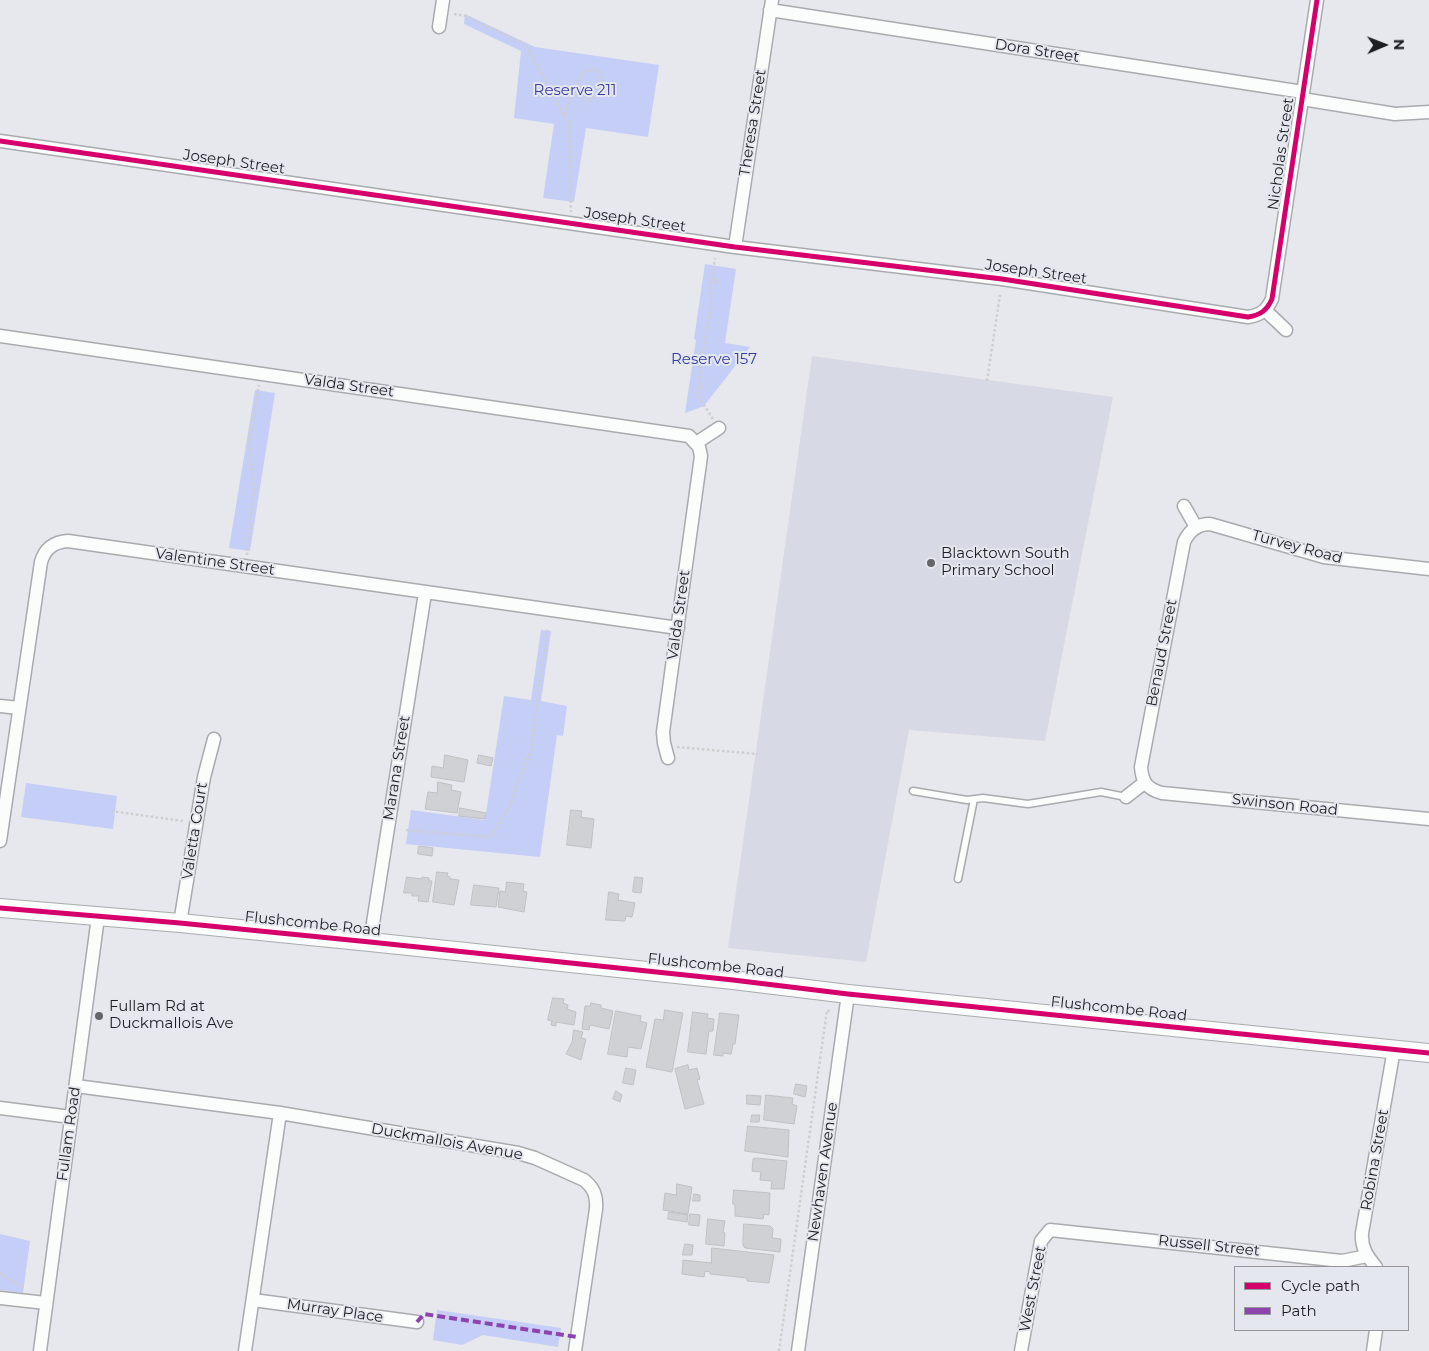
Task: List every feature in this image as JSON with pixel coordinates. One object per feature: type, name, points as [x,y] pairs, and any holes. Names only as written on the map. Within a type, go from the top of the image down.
[{"type":"street","name":"Nicholas Street","points":[[1266,311],[1272,299],[1317,0]]},
{"type":"street","name":"Dora Street","points":[[771,5],[1302,96],[1395,114],[1429,112]]},
{"type":"street","name":"Theresa Street","points":[[734,246],[771,5]]},
{"type":"street","points":[[439,27],[442,6]]},
{"type":"street","name":"Joseph Street","points":[[0,141],[734,246],[995,278],[1248,317],[1266,311]]},
{"type":"street","points":[[1266,311],[1286,330]]},
{"type":"street","name":"Valda Street","points":[[0,336],[689,436],[696,443],[701,456],[663,732],[667,753]]},
{"type":"street","points":[[696,443],[719,428]]},
{"type":"street","points":[[1184,506],[1196,527]]},
{"type":"street","name":"Turvey Road","points":[[1196,527],[1204,524],[1217,526],[1335,559],[1429,569]]},
{"type":"street","name":"Benaud Street","points":[[1144,782],[1140,767],[1141,759],[1184,542],[1187,535],[1196,527]]},
{"type":"street","name":"Valentine Street","points":[[0,841],[41,562],[45,552],[51,546],[68,541],[678,628]]},
{"type":"street","name":"Marana Street","points":[[370,942],[425,593]]},
{"type":"street","points":[[0,706],[19,708]]},
{"type":"street","name":"Valetta Court","points":[[180,923],[206,763],[214,739]]},
{"type":"street","points":[[1126,797],[1144,782]]},
{"type":"street","name":"Swinson Road","points":[[1144,782],[1154,790],[1162,793],[1429,819]]},
{"type":"street","name":"Flushcombe Road","points":[[0,908],[180,923],[370,942],[848,994],[1429,1052]]},
{"type":"street","name":"Fullam Road","points":[[40,1351],[98,917]]},
{"type":"street","name":"Newhaven Avenue","points":[[798,1351],[848,994]]},
{"type":"street","name":"Robina Street","points":[[1375,1266],[1367,1256],[1361,1242],[1394,1049]]},
{"type":"street","name":"Duckmallois Avenue","points":[[76,1086],[280,1113],[518,1153],[535,1158],[584,1180],[590,1184],[596,1196],[596,1208],[575,1351]]},
{"type":"street","points":[[0,1108],[72,1117]]},
{"type":"street","points":[[246,1351],[280,1113]]},
{"type":"street","name":"Russell Street","points":[[1050,1230],[1342,1261],[1367,1256]]},
{"type":"street","name":"West Street","points":[[1022,1351],[1041,1241],[1050,1230]]},
{"type":"street","points":[[0,1298],[46,1303]]},
{"type":"street","name":"Murray Place","points":[[253,1300],[417,1322]]},
{"type":"street","points":[[1373,1351],[1376,1331]]},
{"type":"lane","points":[[913,791],[967,800],[983,798],[1028,804],[1101,792],[1126,797]]},
{"type":"lane","points":[[958,879],[974,799]]},
{"type":"path","points":[[442,6],[526,45],[569,124],[571,223]]},
{"type":"path","points":[[565,116],[572,95],[584,72],[594,69],[600,72],[602,87],[598,95],[589,100],[578,96],[575,91]]},
{"type":"path","points":[[715,254],[712,280],[716,280],[716,283],[711,283],[711,306],[698,384],[702,385],[702,389],[698,388],[697,394],[719,428]]},
{"type":"path","points":[[987,381],[1000,295]]},
{"type":"path","points":[[246,566],[254,489],[249,444],[261,374]]},
{"type":"path","points":[[406,830],[489,837],[494,835],[506,813],[531,750],[548,628]]},
{"type":"path","points":[[667,753],[690,747],[758,754]]},
{"type":"path","points":[[111,811],[197,823]]},
{"type":"path","points":[[779,1351],[829,1011]]},
{"type":"path","points":[[0,1273],[17,1284],[28,1288]]},
{"type":"shaded area","name":"Blacktown South Primary School","points":[[812,356],[1113,397],[1045,741],[909,730],[866,962],[728,948]]},
{"type":"green space","name":"Reserve 211","points":[[465,14],[535,47],[659,65],[648,137],[586,128],[574,202],[543,198],[554,124],[514,118],[521,51],[464,24]]},
{"type":"green space","name":"Reserve 157","points":[[705,264],[736,269],[725,343],[750,347],[704,406],[685,413],[696,340],[694,339]]},
{"type":"green space","points":[[255,390],[275,393],[250,551],[229,548]]},
{"type":"green space","points":[[541,630],[551,631],[541,701],[567,706],[563,736],[557,735],[540,857],[406,844],[411,810],[485,820],[504,696],[531,700]]},
{"type":"green space","points":[[26,783],[117,796],[113,829],[21,817]]},
{"type":"green space","points":[[0,1234],[30,1241],[23,1293],[0,1290]]},
{"type":"green space","points":[[437,1310],[561,1328],[558,1347],[483,1335],[462,1345],[433,1340]]},
{"type":"building","points":[[445,755],[468,760],[464,782],[431,777],[432,766],[443,768]]},
{"type":"building","points":[[479,755],[493,758],[491,766],[477,763]]},
{"type":"building","points":[[438,782],[452,785],[451,790],[461,792],[457,813],[425,809],[428,792],[437,793]]},
{"type":"building","points":[[460,808],[486,813],[485,819],[459,816]]},
{"type":"building","points":[[571,810],[582,811],[581,817],[594,819],[591,848],[567,845]]},
{"type":"building","points":[[419,846],[433,848],[432,856],[418,854]]},
{"type":"building","points":[[437,872],[448,873],[447,876],[450,879],[459,880],[454,905],[433,902]]},
{"type":"building","points":[[407,877],[429,878],[429,881],[432,881],[428,902],[418,901],[419,896],[412,896],[412,893],[404,893]]},
{"type":"building","points":[[635,877],[643,878],[641,893],[633,892]]},
{"type":"building","points":[[507,882],[524,884],[523,891],[527,892],[524,912],[498,907],[500,891],[505,892]]},
{"type":"building","points":[[474,885],[499,888],[496,907],[471,905]]},
{"type":"building","points":[[609,892],[619,894],[618,900],[635,903],[632,917],[626,916],[625,921],[606,920]]},
{"type":"building","points":[[553,998],[564,999],[563,1003],[568,1005],[567,1009],[576,1012],[574,1025],[556,1022],[556,1026],[551,1025],[552,1021],[548,1020]]},
{"type":"building","points":[[591,1003],[601,1005],[601,1008],[613,1011],[609,1029],[590,1025],[589,1030],[582,1029],[585,1006],[590,1006]]},
{"type":"building","points":[[665,1010],[683,1013],[672,1072],[646,1067],[655,1019],[663,1020]]},
{"type":"building","points":[[616,1011],[641,1016],[640,1021],[647,1023],[641,1049],[628,1047],[627,1057],[608,1054]]},
{"type":"building","points":[[693,1012],[708,1014],[707,1018],[714,1019],[713,1031],[709,1031],[706,1054],[688,1052]]},
{"type":"building","points":[[720,1013],[739,1015],[735,1044],[733,1044],[731,1054],[723,1053],[723,1056],[714,1055]]},
{"type":"building","points":[[574,1030],[583,1032],[581,1038],[586,1039],[581,1060],[566,1054],[572,1042]]},
{"type":"building","points":[[688,1065],[689,1070],[697,1068],[700,1079],[697,1080],[704,1104],[685,1109],[675,1069]]},
{"type":"building","points":[[626,1068],[636,1070],[633,1085],[623,1083]]},
{"type":"building","points":[[796,1084],[807,1086],[805,1097],[794,1094]]},
{"type":"building","points":[[616,1091],[622,1095],[620,1102],[613,1099]]},
{"type":"building","points":[[747,1095],[761,1096],[760,1105],[747,1104]]},
{"type":"building","points":[[766,1095],[793,1098],[792,1104],[797,1106],[794,1124],[764,1120]]},
{"type":"building","points":[[752,1115],[760,1115],[759,1122],[751,1122]]},
{"type":"building","points":[[748,1126],[789,1130],[788,1157],[745,1151]]},
{"type":"building","points":[[753,1159],[787,1161],[784,1189],[771,1189],[772,1181],[760,1180],[761,1172],[752,1171]]},
{"type":"building","points":[[677,1184],[692,1187],[688,1214],[663,1210],[665,1193],[676,1195]]},
{"type":"building","points":[[734,1190],[770,1193],[769,1215],[764,1214],[763,1219],[735,1216],[735,1205],[733,1204]]},
{"type":"building","points":[[694,1194],[700,1195],[700,1201],[693,1201]]},
{"type":"building","points":[[669,1212],[688,1215],[687,1222],[668,1219]]},
{"type":"building","points":[[690,1214],[700,1215],[699,1226],[689,1225]]},
{"type":"building","points":[[708,1219],[725,1221],[723,1232],[725,1233],[724,1246],[706,1244]]},
{"type":"building","points":[[744,1224],[770,1226],[773,1229],[772,1238],[781,1239],[780,1252],[745,1248],[743,1245]]},
{"type":"building","points":[[685,1244],[693,1245],[692,1255],[683,1255]]},
{"type":"building","points":[[712,1248],[774,1255],[769,1283],[747,1281],[747,1278],[710,1274],[710,1272],[705,1271],[704,1277],[682,1274],[683,1260],[711,1263]]},
{"type":"marked path","points":[[417,1322],[424,1314],[577,1337]]},
{"type":"cycle path","points":[[0,141],[735,247],[1002,279],[1248,317],[1263,311],[1272,299],[1317,0]]},
{"type":"cycle path","points":[[0,908],[180,923],[370,942],[848,994],[1429,1053]]},
{"type":"place","name":"Blacktown South Primary School","points":[[931,563]]},
{"type":"place","name":"Fullam Rd at Duckmallois Ave","points":[[99,1016]]}]
